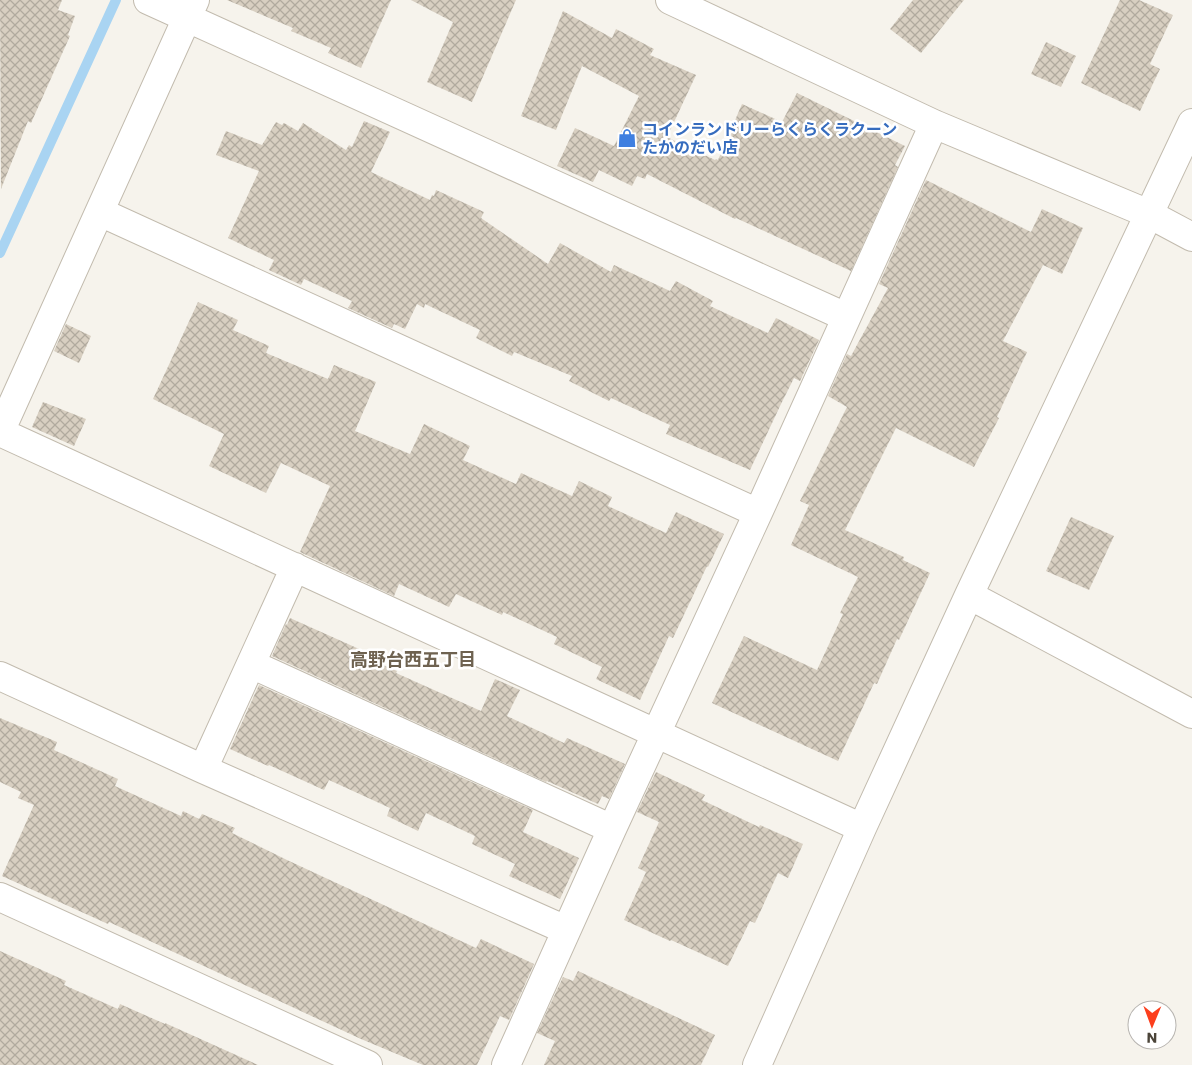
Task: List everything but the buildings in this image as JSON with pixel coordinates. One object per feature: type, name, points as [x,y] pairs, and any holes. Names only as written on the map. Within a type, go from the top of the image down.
[{"type":"street","points":[[148,0],[191,9],[846,317]]},
{"type":"street","points":[[670,0],[934,124],[1149,214],[1192,237]]},
{"type":"street","points":[[191,9],[0,432],[862,828]]},
{"type":"street","points":[[757,1065],[862,828],[969,595],[1192,122]]},
{"type":"street","points":[[506,1065],[655,733],[758,514],[934,124]]},
{"type":"street","points":[[100,212],[758,514]]},
{"type":"street","points":[[203,769],[295,567]]},
{"type":"street","points":[[969,595],[1192,714]]},
{"type":"street","points":[[251,664],[612,829]]},
{"type":"street","points":[[0,676],[203,769],[566,930]]},
{"type":"street","points":[[0,897],[368,1065]]},
{"type":"waterway","points":[[0,253],[116,0]]},
{"type":"place","name":"コインランドリーらくらくラクーン たかのだい店","points":[[627,138]]},
{"type":"district","name":"高野台西五丁目","points":[[413,659]]}]
